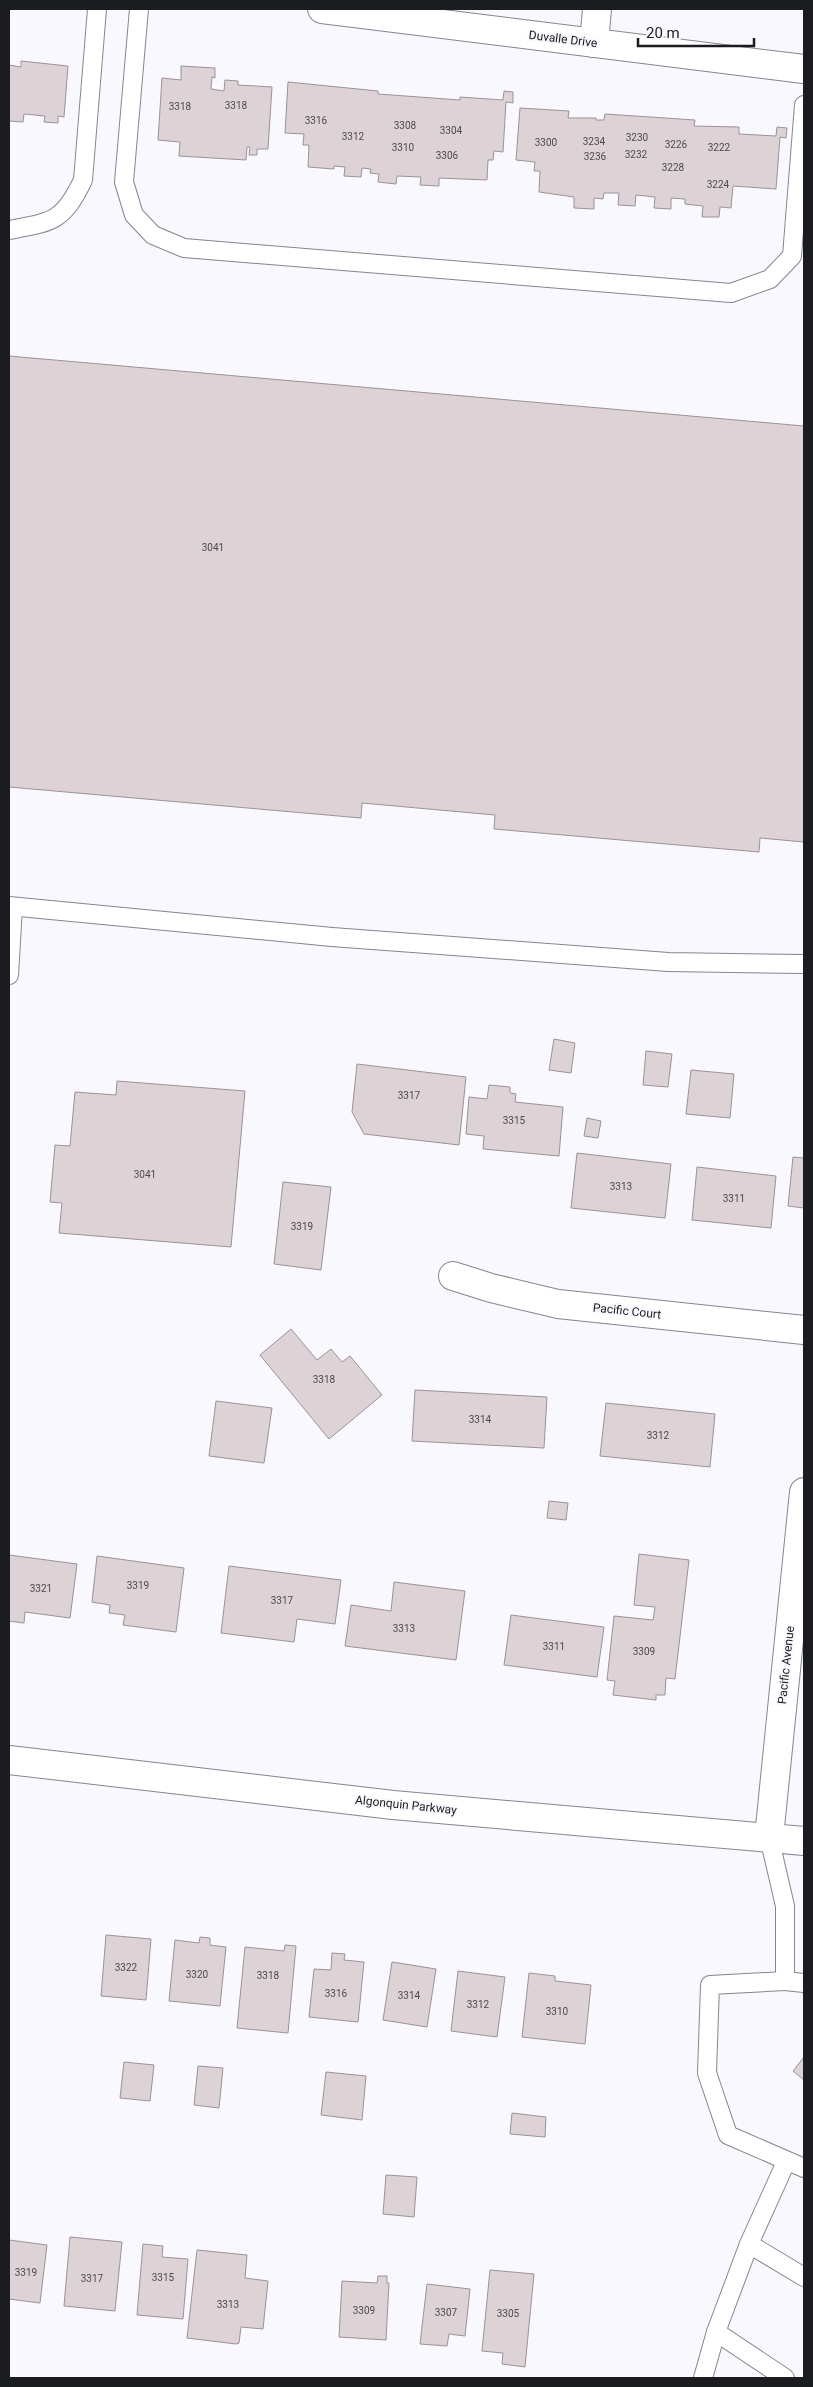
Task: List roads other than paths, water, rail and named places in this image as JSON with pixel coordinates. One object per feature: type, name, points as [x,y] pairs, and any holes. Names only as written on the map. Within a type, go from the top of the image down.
[{"type":"street","name":"Duvalle Drive","points":[[322,9],[804,69]]},
{"type":"street","points":[[594,43],[597,9]]},
{"type":"street","name":"Pacific Court","points":[[452,1276],[491,1288],[558,1304],[804,1330]]},
{"type":"street","name":"Pacific Avenue","points":[[769,1838],[804,1492]]},
{"type":"street","name":"Algonquin Parkway","points":[[9,1760],[393,1804],[804,1841]]},
{"type":"lane","points":[[9,230],[49,222],[72,204],[83,180],[97,9]]},
{"type":"lane","points":[[138,9],[124,182],[134,215],[153,235],[184,248],[731,293],[770,279],[792,256],[804,105]]},
{"type":"lane","points":[[9,976],[11,907],[332,936],[668,962],[804,964]]},
{"type":"lane","points":[[769,1838],[786,1906],[785,1981]]},
{"type":"lane","points":[[804,1983],[785,1981],[710,1986],[707,2073],[728,2135],[786,2162],[804,2168]]},
{"type":"lane","points":[[703,2378],[716,2332],[749,2244],[786,2162]]},
{"type":"lane","points":[[749,2244],[804,2277]]},
{"type":"lane","points":[[716,2332],[785,2378]]}]
